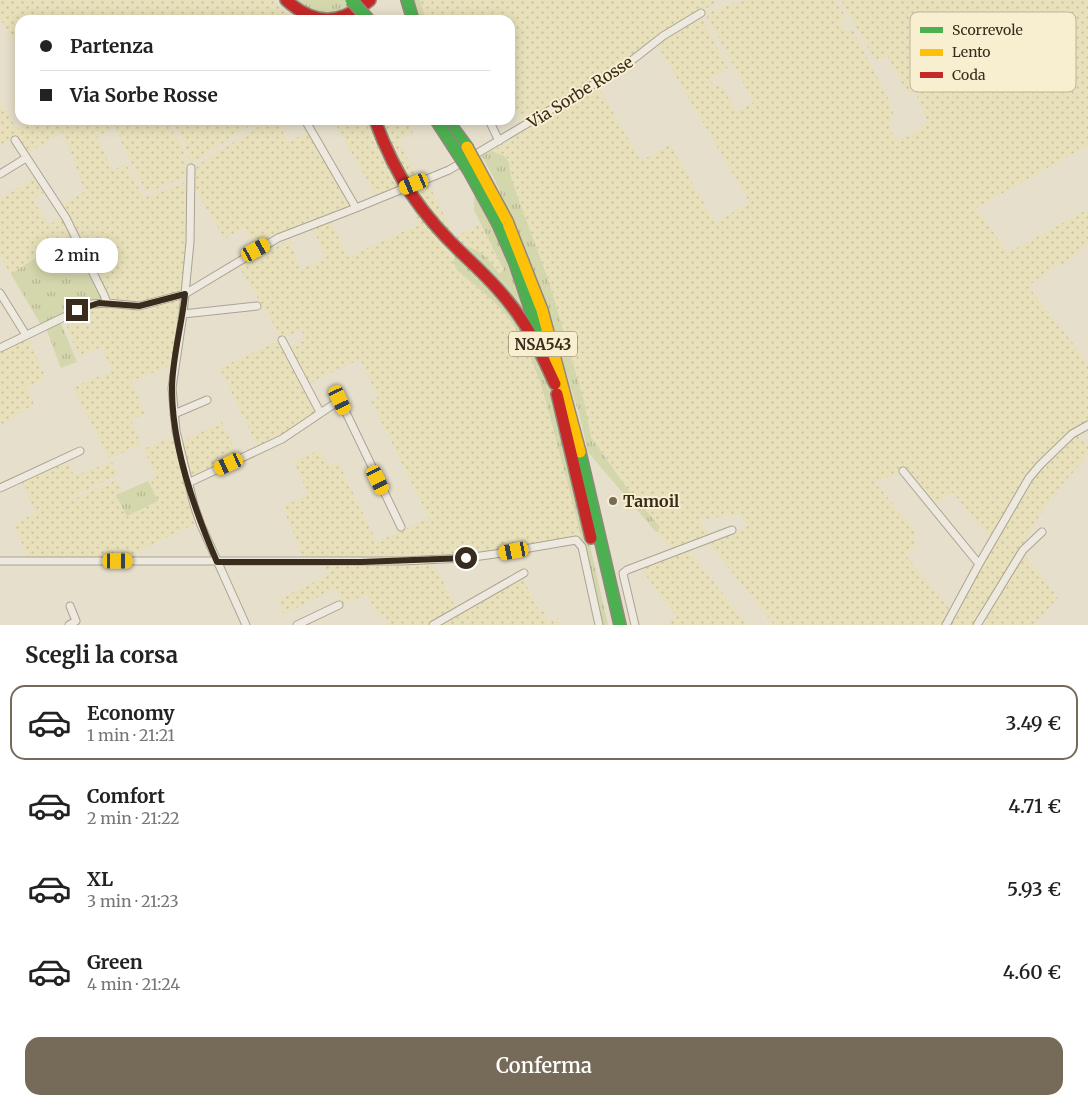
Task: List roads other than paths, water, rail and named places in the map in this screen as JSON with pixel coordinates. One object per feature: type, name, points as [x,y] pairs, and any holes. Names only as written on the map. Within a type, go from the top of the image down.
[{"type":"highway","points":[[286,0],[298,12],[307,15]]},
{"type":"highway","points":[[340,0],[354,15]]},
{"type":"highway","points":[[351,0],[364,15]]},
{"type":"highway","points":[[359,15],[360,0]]},
{"type":"highway","points":[[350,15],[370,0]]},
{"type":"highway","points":[[408,0],[412,15]]},
{"type":"highway","name":"NSA543","points":[[377,125],[392,165],[409,193],[427,218],[501,292],[520,316],[532,336],[555,384]]},
{"type":"highway","name":"NSA543","points":[[439,125],[502,223],[555,384],[612,625]]},
{"type":"highway","name":"NSA543","points":[[452,125],[467,147]]},
{"type":"highway","name":"NSA543","points":[[456,125],[542,310],[583,462],[620,625]]},
{"type":"street","name":"Via Sorbe Rosse","points":[[0,348],[84,307],[99,303],[139,306],[185,294],[278,238],[449,170],[626,65],[663,36],[701,13]]},
{"type":"street","points":[[308,125],[356,208]]},
{"type":"street","points":[[491,125],[499,141]]},
{"type":"street","points":[[15,140],[66,218],[107,303]]},
{"type":"street","points":[[0,174],[26,158]]},
{"type":"street","points":[[191,168],[190,242],[183,314],[172,388],[176,431],[188,483],[201,524],[246,625]]},
{"type":"street","points":[[0,293],[26,335]]},
{"type":"street","points":[[183,314],[257,306]]},
{"type":"street","points":[[282,340],[320,412]]},
{"type":"street","points":[[174,414],[207,400]]},
{"type":"street","points":[[188,483],[282,439],[340,400],[401,527]]},
{"type":"street","points":[[946,625],[1020,494],[1040,465],[1072,434],[1088,425]]},
{"type":"street","points":[[0,488],[80,451]]},
{"type":"street","points":[[903,471],[979,564]]},
{"type":"street","points":[[635,625],[623,573],[626,570],[732,530]]},
{"type":"street","points":[[977,625],[1023,550],[1042,532]]},
{"type":"street","points":[[0,561],[369,562],[466,558],[576,540],[582,547],[599,625]]},
{"type":"street","points":[[433,625],[524,573]]},
{"type":"street","points":[[297,625],[339,605]]},
{"type":"street","points":[[69,625],[76,621],[70,606]]},
{"type":"place","name":"Tamoil","points":[[613,501]]}]
